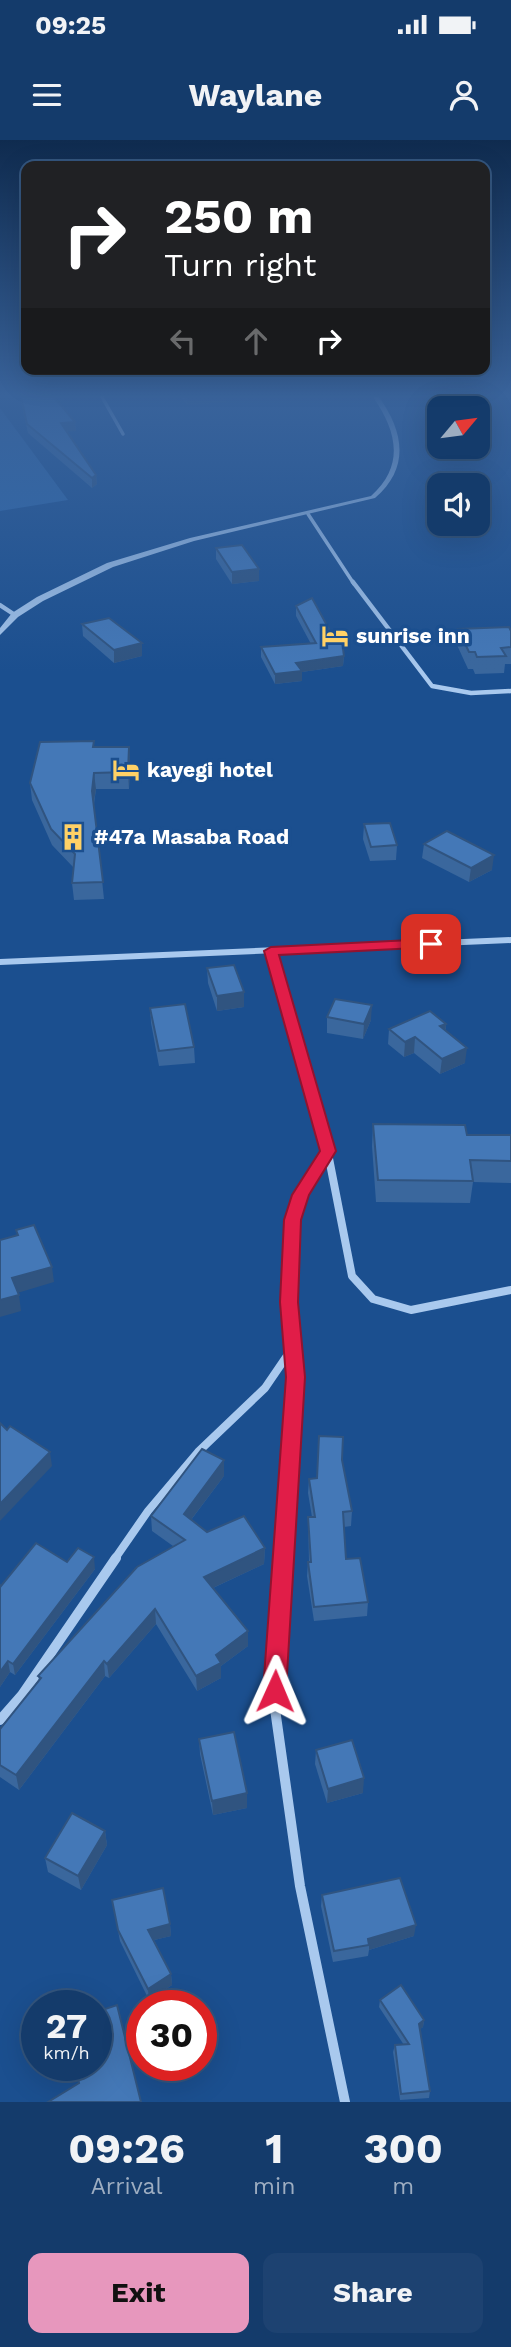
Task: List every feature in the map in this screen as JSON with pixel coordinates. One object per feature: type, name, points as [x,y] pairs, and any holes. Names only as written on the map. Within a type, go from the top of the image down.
[{"type":"street","points":[[0,633],[15,615],[70,583],[150,551],[359,503],[383,489]]},
{"type":"street","points":[[308,514],[346,573],[432,687],[471,693],[511,691]]},
{"type":"street","points":[[0,605],[15,615]]},
{"type":"street","points":[[0,962],[511,940]]},
{"type":"street","points":[[271,951],[328,1151],[344,1247],[352,1276],[373,1299],[411,1310],[511,1290]]},
{"type":"street","points":[[328,1151],[301,1195],[292,1220],[289,1302],[296,1377],[287,1536],[274,1673],[275,1709],[309,1937],[345,2102]]},
{"type":"street","points":[[0,1720],[22,1695],[148,1511],[198,1452],[222,1432],[265,1388],[294,1346]]},
{"type":"shaded area","points":[[0,489],[60,489],[68,500],[0,511]]},
{"type":"building","points":[[242,545],[259,569],[232,572],[216,548]]},
{"type":"building","points":[[312,598],[336,642],[342,641],[344,656],[296,663],[302,671],[275,674],[261,647],[316,643],[296,606]]},
{"type":"building","points":[[109,618],[142,643],[114,650],[82,624]]},
{"type":"building","points":[[509,627],[511,647],[501,648],[506,656],[477,657],[475,652],[469,652],[458,629]]},
{"type":"building","points":[[94,741],[93,747],[129,747],[128,772],[94,773],[92,791],[103,882],[72,883],[75,854],[51,829],[30,783],[40,742]]},
{"type":"building","points":[[390,823],[397,845],[371,847],[364,824]]},
{"type":"building","points":[[447,831],[494,855],[471,868],[424,844]]},
{"type":"building","points":[[234,965],[244,992],[217,996],[207,968]]},
{"type":"building","points":[[335,999],[372,1005],[364,1024],[327,1017]]},
{"type":"building","points":[[185,1004],[194,1047],[159,1051],[150,1008]]},
{"type":"building","points":[[430,1011],[446,1024],[440,1026],[467,1048],[442,1059],[415,1037],[405,1042],[389,1029]]},
{"type":"building","points":[[373,1124],[465,1125],[467,1135],[511,1135],[511,1161],[470,1160],[473,1181],[378,1180]]},
{"type":"building","points":[[34,1225],[52,1267],[12,1278],[19,1295],[0,1300],[0,1240],[18,1235],[16,1230]]},
{"type":"building","points":[[0,1423],[7,1430],[10,1426],[50,1452],[0,1504]]},
{"type":"building","points":[[319,1436],[343,1437],[342,1460],[352,1511],[343,1512],[346,1559],[360,1558],[368,1602],[314,1607],[308,1562],[311,1562],[308,1517],[315,1517],[309,1479],[317,1478]]},
{"type":"building","points":[[202,1449],[224,1460],[184,1514],[207,1532],[244,1516],[265,1548],[204,1577],[248,1631],[216,1655],[221,1663],[196,1676],[155,1609],[107,1664],[104,1661],[16,1775],[0,1765],[0,1729],[41,1678],[38,1676],[137,1567],[185,1540],[151,1516]]},
{"type":"building","points":[[36,1543],[67,1562],[78,1548],[94,1557],[13,1664],[8,1661],[0,1672],[0,1585]]},
{"type":"building","points":[[234,1732],[247,1793],[212,1801],[199,1739]]},
{"type":"building","points":[[352,1740],[364,1778],[328,1789],[316,1750]]},
{"type":"building","points":[[72,1813],[105,1831],[78,1876],[45,1858]]},
{"type":"building","points":[[400,1878],[416,1925],[368,1939],[369,1945],[334,1951],[322,1895]]},
{"type":"building","points":[[163,1888],[170,1924],[148,1930],[171,1974],[148,1989],[118,1930],[112,1900]]},
{"type":"building","points":[[401,1985],[424,2020],[419,2024],[430,2091],[401,2094],[395,2045],[409,2044],[380,2000]]},
{"type":"building","points":[[117,2005],[126,2041],[126,2081],[136,2081],[141,2102],[48,2102],[79,2081],[112,2081],[112,2007]]},
{"type":"place","name":"sunrise inn","points":[[335,636]]},
{"type":"place","name":"kayegi hotel","points":[[126,770]]},
{"type":"place","name":"#47a Masaba Road","points":[[73,837]]},
{"type":"route","points":[[275,1691],[274,1673],[287,1536],[296,1377],[289,1302],[292,1220],[301,1195],[328,1151],[289,1022],[271,951],[431,944]]}]
